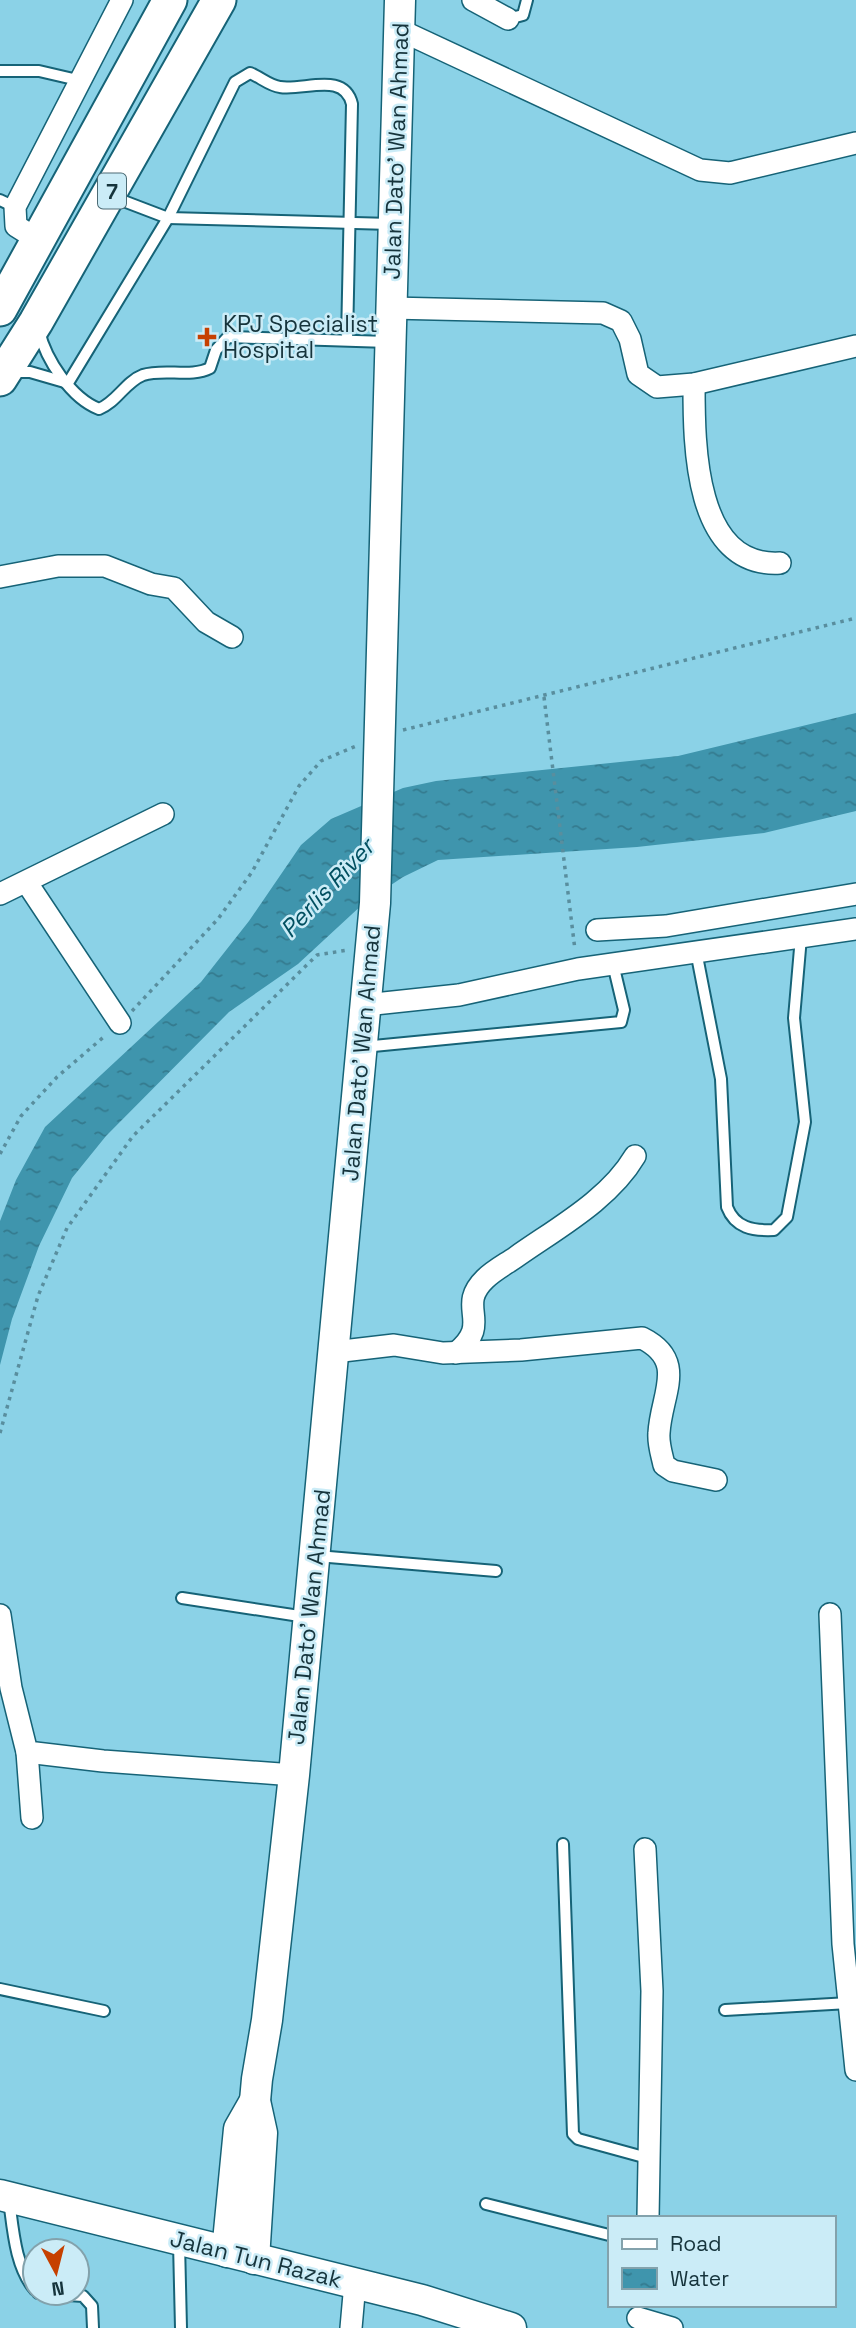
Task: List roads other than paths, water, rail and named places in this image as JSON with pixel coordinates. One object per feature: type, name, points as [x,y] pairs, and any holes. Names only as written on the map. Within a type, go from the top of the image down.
[{"type":"main road","name":"7","points":[[0,309],[40,241],[170,0]]},
{"type":"main road","name":"7","points":[[2,376],[36,322],[219,0]]},
{"type":"main road","name":"Jalan Dato' Wan Ahmad","points":[[241,2255],[239,2130],[256,2101],[293,1775],[375,903],[400,0]]},
{"type":"main road","name":"Jalan Tun Razak","points":[[4,2196],[422,2300],[485,2324],[511,2328]]},
{"type":"street","points":[[473,0],[508,19]]},
{"type":"street","points":[[40,241],[16,226],[7,203],[82,81],[115,2]]},
{"type":"street","points":[[400,30],[699,170],[730,173],[856,142]]},
{"type":"street","points":[[391,308],[603,313],[621,321],[626,329],[638,374],[657,387],[694,384],[856,345]]},
{"type":"street","points":[[694,384],[694,457],[722,538],[751,561],[780,563]]},
{"type":"street","points":[[0,577],[58,566],[105,566],[151,584],[174,588],[206,622],[232,637]]},
{"type":"street","points":[[0,894],[163,814]]},
{"type":"street","points":[[27,883],[120,1023]]},
{"type":"street","points":[[597,930],[666,926],[856,894]]},
{"type":"street","points":[[365,1005],[459,995],[578,969],[856,929]]},
{"type":"street","points":[[456,1353],[471,1340],[474,1330],[471,1301],[487,1277],[586,1207],[624,1175],[635,1156]]},
{"type":"street","points":[[334,1352],[394,1345],[456,1353],[521,1350],[642,1338],[660,1347],[669,1364],[659,1432],[664,1465],[673,1471],[716,1480]]},
{"type":"street","points":[[830,1614],[843,1944],[856,2070]]},
{"type":"street","points":[[0,1615],[11,1688],[27,1752],[32,1818]]},
{"type":"street","points":[[27,1752],[103,1761],[293,1775]]},
{"type":"street","points":[[645,1849],[652,1991],[648,2216]]},
{"type":"street","points":[[351,2328],[355,2283]]},
{"type":"street","points":[[638,2317],[672,2328]]},
{"type":"lane","points":[[508,19],[523,15],[527,0]]},
{"type":"lane","points":[[0,71],[39,71],[82,81]]},
{"type":"lane","points":[[68,383],[168,218],[236,82],[250,74],[278,87],[329,85],[341,86],[349,92],[352,104],[347,340]]},
{"type":"lane","points":[[109,195],[168,218],[393,224]]},
{"type":"lane","points":[[36,322],[43,348],[68,383],[88,405],[99,410],[111,405],[128,385],[142,376],[158,372],[205,371],[210,368],[216,350],[228,337],[391,342]]},
{"type":"lane","points":[[2,376],[30,372],[68,383]]},
{"type":"lane","points":[[696,951],[721,1079],[727,1207],[732,1220],[742,1226],[775,1230],[787,1217],[805,1122],[794,1018],[801,937]]},
{"type":"lane","points":[[361,1048],[621,1022],[624,1010],[613,964]]},
{"type":"lane","points":[[314,1556],[496,1571]]},
{"type":"lane","points":[[183,1598],[306,1617]]},
{"type":"lane","points":[[563,1844],[573,2134],[578,2139],[651,2159]]},
{"type":"lane","points":[[0,1989],[104,2011]]},
{"type":"lane","points":[[725,2010],[849,2003]]},
{"type":"lane","points":[[4,2196],[21,2262]]},
{"type":"lane","points":[[486,2204],[608,2235]]},
{"type":"lane","points":[[179,2240],[181,2328]]},
{"type":"lane","points":[[91,2305],[93,2328]]},
{"type":"water","name":"Perlis River","points":[[856,713],[856,811],[764,833],[637,847],[438,860],[403,877],[364,903],[298,964],[229,1012],[106,1136],[72,1178],[39,1246],[12,1319],[0,1365],[0,1221],[16,1180],[45,1127],[201,982],[249,921],[301,845],[331,819],[403,788],[436,781],[678,756]]},
{"type":"place","name":"KPJ Specialist Hospital","points":[[207,337]]}]
